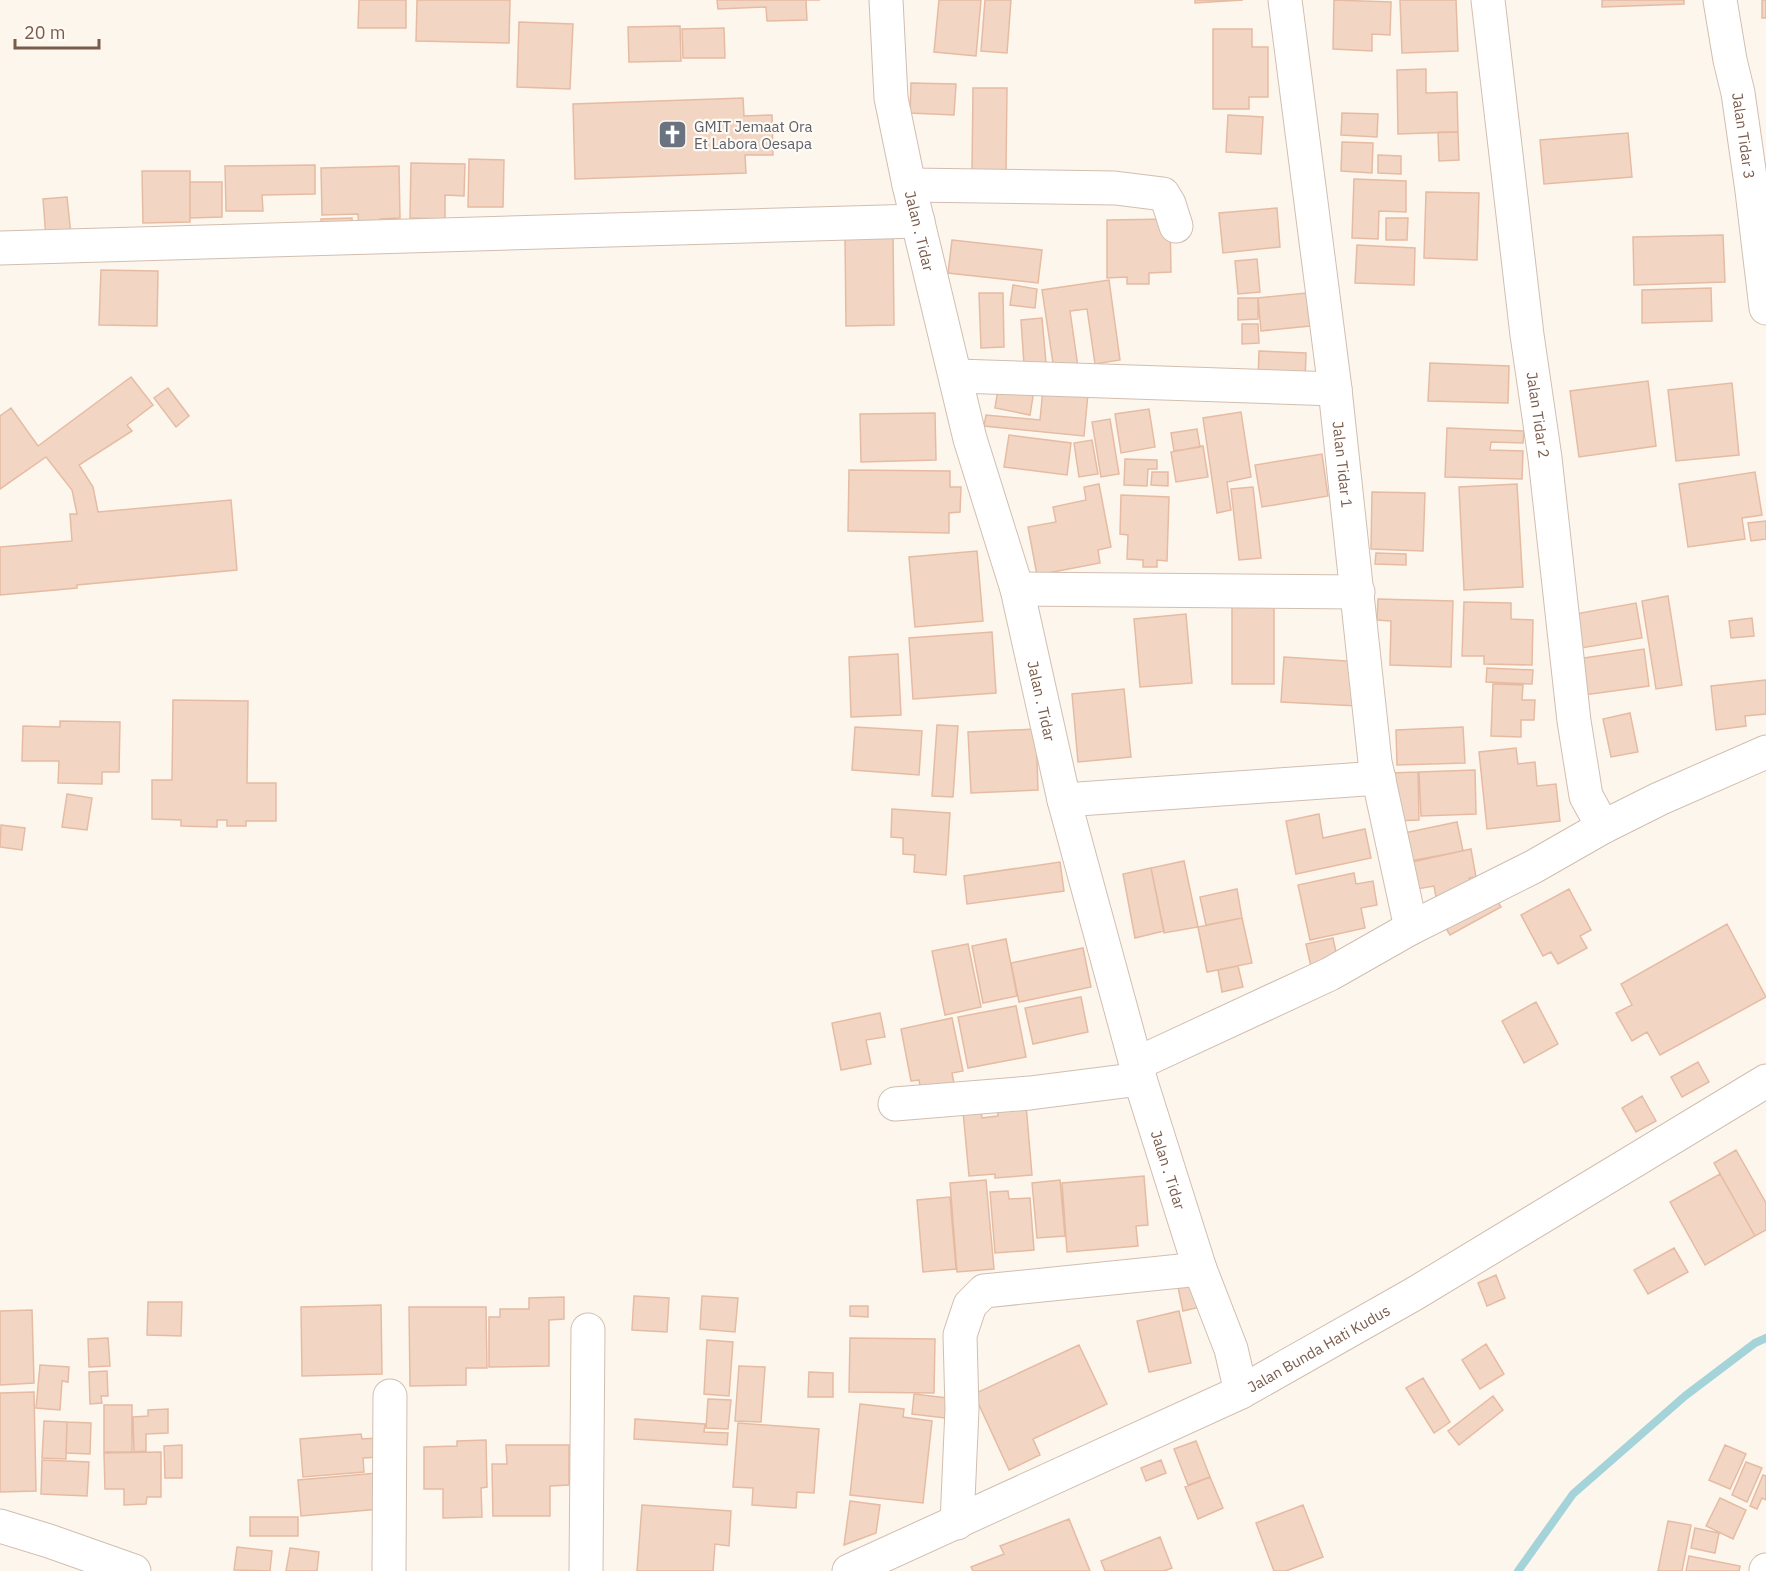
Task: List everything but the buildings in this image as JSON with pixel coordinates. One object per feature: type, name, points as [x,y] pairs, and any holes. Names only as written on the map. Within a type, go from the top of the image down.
[{"type":"street","name":"Jalan . Tidar","points":[[886,0],[891,98],[909,185],[957,376],[970,439],[1017,589],[1064,800],[1138,1071],[1200,1269],[1231,1349],[1241,1392]]},
{"type":"street","name":"Jalan Tidar 1","points":[[1285,0],[1335,389],[1375,762],[1411,928]]},
{"type":"street","name":"Jalan Tidar 2","points":[[1488,0],[1579,751],[1586,796],[1603,827]]},
{"type":"street","name":"Jalan Tidar 3","points":[[1720,0],[1748,158],[1766,308]]},
{"type":"street","points":[[909,185],[1115,188],[1163,194],[1176,226]]},
{"type":"street","points":[[0,248],[918,221]]},
{"type":"street","points":[[957,376],[1335,389]]},
{"type":"street","points":[[1017,589],[1358,592]]},
{"type":"street","points":[[895,1104],[1030,1093],[1138,1071],[1330,974],[1411,928],[1533,867],[1603,827],[1659,799],[1766,752]]},
{"type":"street","points":[[1064,800],[1379,778]]},
{"type":"street","name":"Jalan Bunda Hati Kudus","points":[[849,1571],[1241,1392],[1414,1294],[1766,1081]]},
{"type":"street","points":[[957,1523],[962,1409],[960,1335],[970,1305],[984,1291],[1200,1269]]},
{"type":"street","points":[[586,1571],[588,1330]]},
{"type":"street","points":[[389,1571],[390,1396]]},
{"type":"street","points":[[0,1526],[49,1540],[134,1571]]},
{"type":"waterway","points":[[1518,1571],[1573,1494],[1685,1396],[1755,1343],[1766,1338]]},
{"type":"place","name":"GMIT Jemaat Ora Et Labora Oesapa","points":[[673,135]]}]
